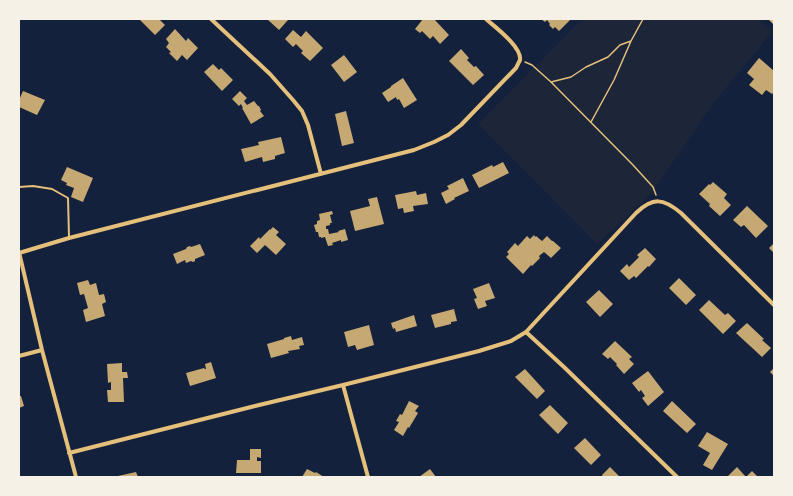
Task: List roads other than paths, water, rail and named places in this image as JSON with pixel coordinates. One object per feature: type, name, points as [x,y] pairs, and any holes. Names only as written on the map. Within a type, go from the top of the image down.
[{"type":"street","points":[[211,19],[270,74],[302,111],[308,124],[321,174]]},
{"type":"street","points":[[76,477],[42,350],[19,252],[414,150],[434,142],[448,135],[461,125],[516,68],[520,60],[519,52],[486,19]]},
{"type":"street","points":[[771,19],[774,22]]},
{"type":"street","points":[[69,453],[479,351],[511,341],[526,332],[636,213],[650,202],[659,201],[674,207],[774,305]]},
{"type":"street","points":[[526,332],[677,477]]},
{"type":"street","points":[[19,356],[42,350]]},
{"type":"street","points":[[343,385],[368,477]]},
{"type":"lane","points":[[19,187],[33,186],[52,189],[68,198],[69,238]]}]
